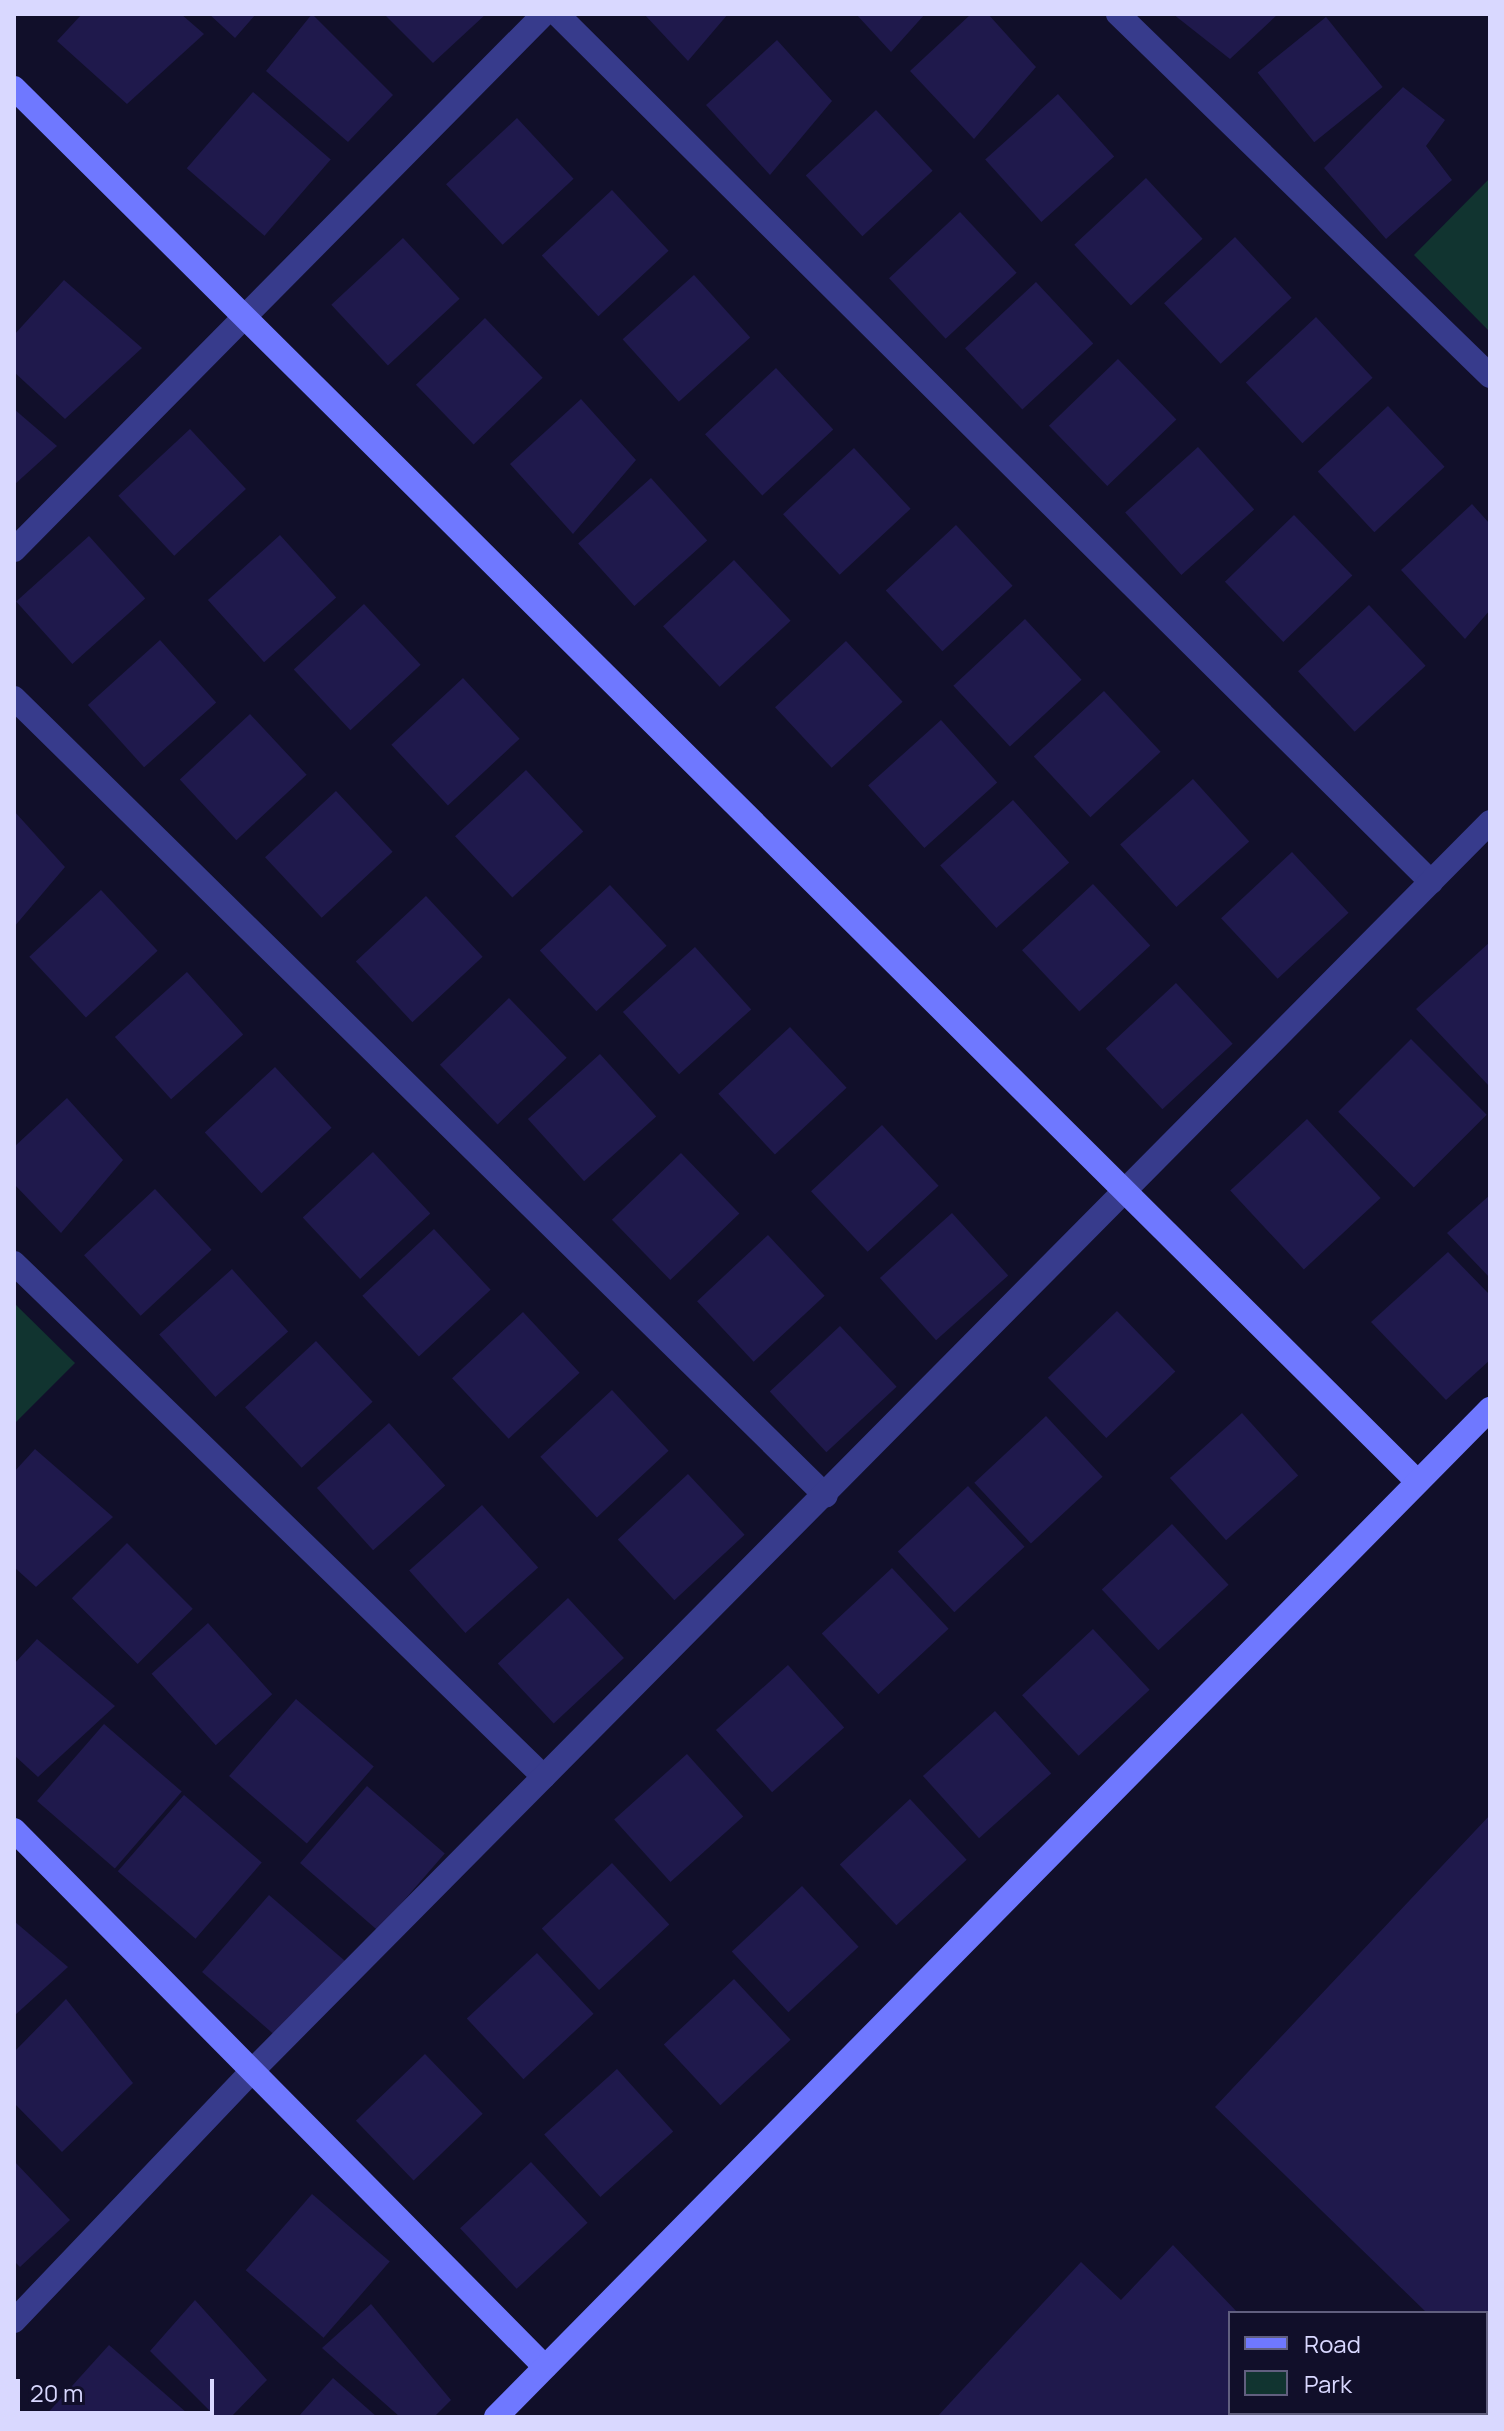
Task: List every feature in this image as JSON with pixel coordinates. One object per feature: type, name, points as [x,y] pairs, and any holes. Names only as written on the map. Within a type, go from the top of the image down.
[{"type":"street","points":[[14,550],[544,14]]},
{"type":"street","points":[[557,14],[1431,882]]},
{"type":"street","points":[[1118,14],[1490,376]]},
{"type":"street","points":[[14,88],[247,313],[1128,1188],[1418,1482]]},
{"type":"street","points":[[14,698],[826,1496]]},
{"type":"street","points":[[14,2321],[254,2069],[826,1496],[1490,822]]},
{"type":"street","points":[[14,1263],[544,1777]]},
{"type":"street","points":[[496,2417],[1490,1409]]},
{"type":"street","points":[[14,1830],[254,2069],[545,2367]]},
{"type":"green space","points":[[1490,178],[1490,332],[1414,255]]},
{"type":"green space","points":[[14,1303],[75,1363],[14,1424]]},
{"type":"building","points":[[82,14],[181,14],[204,34],[127,104],[57,41]]},
{"type":"building","points":[[209,14],[256,14],[235,38]]},
{"type":"building","points":[[312,14],[393,95],[348,142],[266,71]]},
{"type":"building","points":[[384,14],[486,14],[433,63]]},
{"type":"building","points":[[644,14],[728,14],[688,61]]},
{"type":"building","points":[[856,14],[925,14],[891,52]]},
{"type":"building","points":[[971,14],[988,14],[1036,67],[974,139],[910,71]]},
{"type":"building","points":[[1173,14],[1278,14],[1230,59]]},
{"type":"building","points":[[1326,17],[1383,87],[1314,142],[1258,72]]},
{"type":"building","points":[[777,40],[832,101],[770,175],[706,105]]},
{"type":"building","points":[[1403,87],[1445,120],[1426,146],[1452,180],[1386,239],[1324,168]]},
{"type":"building","points":[[253,92],[331,160],[264,236],[187,168]]},
{"type":"building","points":[[1058,94],[1114,156],[1041,222],[985,160]]},
{"type":"building","points":[[876,110],[933,171],[862,236],[806,175]]},
{"type":"building","points":[[517,118],[574,179],[503,245],[446,184]]},
{"type":"building","points":[[1146,178],[1203,239],[1131,306],[1074,245]]},
{"type":"building","points":[[612,190],[669,251],[598,316],[542,255]]},
{"type":"building","points":[[960,212],[1017,273],[946,339],[889,278]]},
{"type":"building","points":[[1235,237],[1292,298],[1221,364],[1164,303]]},
{"type":"building","points":[[403,238],[460,299],[388,366],[331,305]]},
{"type":"building","points":[[694,275],[750,337],[679,402],[623,339]]},
{"type":"building","points":[[64,280],[142,348],[65,419],[14,372],[14,335]]},
{"type":"building","points":[[1036,282],[1093,343],[1022,410],[965,348]]},
{"type":"building","points":[[1316,317],[1373,378],[1302,443],[1246,382]]},
{"type":"building","points":[[485,318],[543,378],[474,444],[416,385]]},
{"type":"building","points":[[1118,359],[1176,419],[1107,486],[1049,426]]},
{"type":"building","points":[[776,368],[833,429],[762,496],[705,434]]},
{"type":"building","points":[[581,399],[636,460],[573,534],[510,464]]},
{"type":"building","points":[[1388,406],[1445,467],[1374,532],[1318,471]]},
{"type":"building","points":[[14,409],[57,446],[14,485]]},
{"type":"building","points":[[190,429],[246,489],[174,556],[118,496]]},
{"type":"building","points":[[1198,447],[1254,509],[1181,575],[1125,513]]},
{"type":"building","points":[[854,448],[911,509],[840,575],[783,514]]},
{"type":"building","points":[[651,478],[707,540],[634,606],[578,544]]},
{"type":"building","points":[[1472,504],[1490,524],[1490,610],[1465,639],[1401,570]]},
{"type":"building","points":[[1294,515],[1352,575],[1283,642],[1225,582]]},
{"type":"building","points":[[956,525],[1013,586],[942,651],[886,590]]},
{"type":"building","points":[[280,535],[336,597],[264,662],[208,600]]},
{"type":"building","points":[[89,536],[145,598],[72,664],[16,602]]},
{"type":"building","points":[[734,560],[791,621],[720,687],[663,626]]},
{"type":"building","points":[[364,604],[421,665],[350,730],[294,669]]},
{"type":"building","points":[[1369,605],[1426,666],[1355,732],[1298,671]]},
{"type":"building","points":[[1025,619],[1082,680],[1010,747],[953,686]]},
{"type":"building","points":[[160,640],[216,702],[144,767],[88,705]]},
{"type":"building","points":[[846,641],[903,702],[832,768],[775,707]]},
{"type":"building","points":[[463,678],[520,739],[448,806],[391,745]]},
{"type":"building","points":[[1104,691],[1161,752],[1090,817],[1034,756]]},
{"type":"building","points":[[250,714],[307,775],[236,840],[180,779]]},
{"type":"building","points":[[941,720],[997,782],[924,848],[868,786]]},
{"type":"building","points":[[526,770],[583,831],[512,898],[455,836]]},
{"type":"building","points":[[1193,779],[1249,841],[1176,907],[1120,845]]},
{"type":"building","points":[[336,791],[393,852],[322,918],[265,857]]},
{"type":"building","points":[[1013,800],[1069,862],[996,928],[940,866]]},
{"type":"building","points":[[14,811],[65,867],[14,927]]},
{"type":"building","points":[[1292,852],[1349,913],[1278,979],[1221,918]]},
{"type":"building","points":[[1093,884],[1150,945],[1079,1012],[1022,950]]},
{"type":"building","points":[[610,885],[667,946],[596,1011],[540,950]]},
{"type":"building","points":[[101,890],[158,951],[86,1018],[29,957]]},
{"type":"building","points":[[426,896],[483,957],[412,1022],[356,961]]},
{"type":"building","points":[[1490,942],[1490,1087],[1416,1009]]},
{"type":"building","points":[[695,947],[751,1009],[679,1074],[623,1012]]},
{"type":"building","points":[[187,972],[243,1034],[171,1099],[115,1037]]},
{"type":"building","points":[[1176,983],[1233,1044],[1162,1109],[1106,1048]]},
{"type":"building","points":[[509,998],[567,1058],[498,1124],[440,1065]]},
{"type":"building","points":[[790,1027],[847,1088],[775,1155],[718,1094]]},
{"type":"building","points":[[1411,1039],[1487,1115],[1414,1187],[1338,1112]]},
{"type":"building","points":[[600,1054],[656,1116],[584,1181],[528,1119]]},
{"type":"building","points":[[275,1067],[332,1128],[261,1193],[205,1132]]},
{"type":"building","points":[[67,1098],[123,1160],[61,1233],[14,1184],[14,1147]]},
{"type":"building","points":[[1307,1119],[1381,1198],[1304,1270],[1230,1191]]},
{"type":"building","points":[[882,1125],[939,1186],[868,1252],[811,1191]]},
{"type":"building","points":[[373,1152],[430,1213],[360,1279],[303,1217]]},
{"type":"building","points":[[681,1153],[739,1213],[670,1280],[612,1220]]},
{"type":"building","points":[[155,1189],[212,1250],[141,1316],[84,1255]]},
{"type":"building","points":[[1490,1195],[1490,1278],[1447,1233]]},
{"type":"building","points":[[952,1213],[1008,1275],[936,1340],[880,1278]]},
{"type":"building","points":[[434,1229],[491,1290],[419,1357],[362,1296]]},
{"type":"building","points":[[768,1235],[825,1296],[754,1362],[697,1301]]},
{"type":"building","points":[[1448,1252],[1490,1295],[1490,1360],[1446,1400],[1371,1322]]},
{"type":"building","points":[[232,1269],[288,1331],[215,1397],[159,1335]]},
{"type":"building","points":[[1117,1311],[1175,1371],[1106,1438],[1048,1378]]},
{"type":"building","points":[[523,1312],[580,1373],[509,1439],[452,1378]]},
{"type":"building","points":[[840,1326],[897,1387],[826,1452],[770,1391]]},
{"type":"building","points":[[316,1341],[373,1402],[302,1468],[245,1407]]},
{"type":"building","points":[[612,1390],[669,1451],[597,1518],[540,1457]]},
{"type":"building","points":[[1242,1413],[1298,1475],[1226,1540],[1170,1478]]},
{"type":"building","points":[[1046,1416],[1103,1477],[1031,1544],[974,1483]]},
{"type":"building","points":[[389,1423],[445,1485],[373,1550],[317,1488]]},
{"type":"building","points":[[35,1449],[113,1517],[36,1587],[14,1567],[14,1472]]},
{"type":"building","points":[[688,1474],[745,1535],[674,1600],[618,1539]]},
{"type":"building","points":[[968,1486],[1025,1547],[954,1612],[898,1551]]},
{"type":"building","points":[[482,1505],[538,1567],[465,1633],[409,1571]]},
{"type":"building","points":[[1172,1524],[1229,1585],[1158,1650],[1102,1589]]},
{"type":"building","points":[[127,1543],[193,1609],[138,1664],[72,1598]]},
{"type":"building","points":[[892,1568],[949,1629],[878,1694],[822,1633]]},
{"type":"building","points":[[568,1598],[624,1658],[554,1723],[498,1663]]},
{"type":"building","points":[[208,1623],[272,1694],[216,1745],[152,1674]]},
{"type":"building","points":[[1093,1629],[1150,1690],[1079,1756],[1022,1695]]},
{"type":"building","points":[[37,1639],[115,1706],[38,1777],[14,1755],[14,1664]]},
{"type":"building","points":[[788,1665],[844,1727],[772,1792],[716,1730]]},
{"type":"building","points":[[296,1699],[374,1767],[307,1844],[229,1776]]},
{"type":"building","points":[[995,1711],[1051,1773],[979,1838],[923,1776]]},
{"type":"building","points":[[104,1724],[182,1792],[115,1869],[37,1801]]},
{"type":"building","points":[[687,1754],[743,1816],[670,1882],[614,1820]]},
{"type":"building","points":[[367,1786],[445,1854],[378,1931],[300,1863]]},
{"type":"building","points":[[184,1795],[262,1863],[195,1939],[118,1871]]},
{"type":"building","points":[[910,1799],[967,1860],[896,1925],[840,1864]]},
{"type":"building","points":[[1490,1815],[1490,2375],[1488,2311],[1425,2311],[1215,2107]]},
{"type":"building","points":[[612,1863],[669,1924],[599,1990],[542,1928]]},
{"type":"building","points":[[802,1886],[859,1947],[788,2012],[732,1951]]},
{"type":"building","points":[[269,1895],[347,1963],[280,2040],[202,1972]]},
{"type":"building","points":[[14,1921],[68,1967],[14,2016]]},
{"type":"building","points":[[537,1953],[594,2014],[523,2079],[467,2018]]},
{"type":"building","points":[[734,1979],[791,2040],[720,2105],[664,2044]]},
{"type":"building","points":[[66,1999],[133,2083],[62,2152],[14,2103],[14,2052]]},
{"type":"building","points":[[425,2054],[483,2114],[414,2180],[356,2121]]},
{"type":"building","points":[[617,2069],[673,2131],[600,2197],[544,2135]]},
{"type":"building","points":[[14,2161],[70,2220],[20,2267],[14,2261]]},
{"type":"building","points":[[531,2162],[588,2223],[517,2289],[460,2228]]},
{"type":"building","points":[[312,2194],[390,2262],[323,2338],[246,2270]]},
{"type":"building","points":[[1173,2245],[1236,2311],[1228,2311],[1228,2415],[1337,2417],[937,2417],[1081,2262],[1121,2300]]},
{"type":"building","points":[[195,2300],[267,2380],[231,2417],[216,2417],[150,2351]]},
{"type":"building","points":[[371,2304],[451,2400],[434,2417],[400,2417],[322,2348]]},
{"type":"building","points":[[109,2345],[187,2413],[44,2417]]},
{"type":"building","points":[[333,2378],[377,2417],[298,2417]]}]
